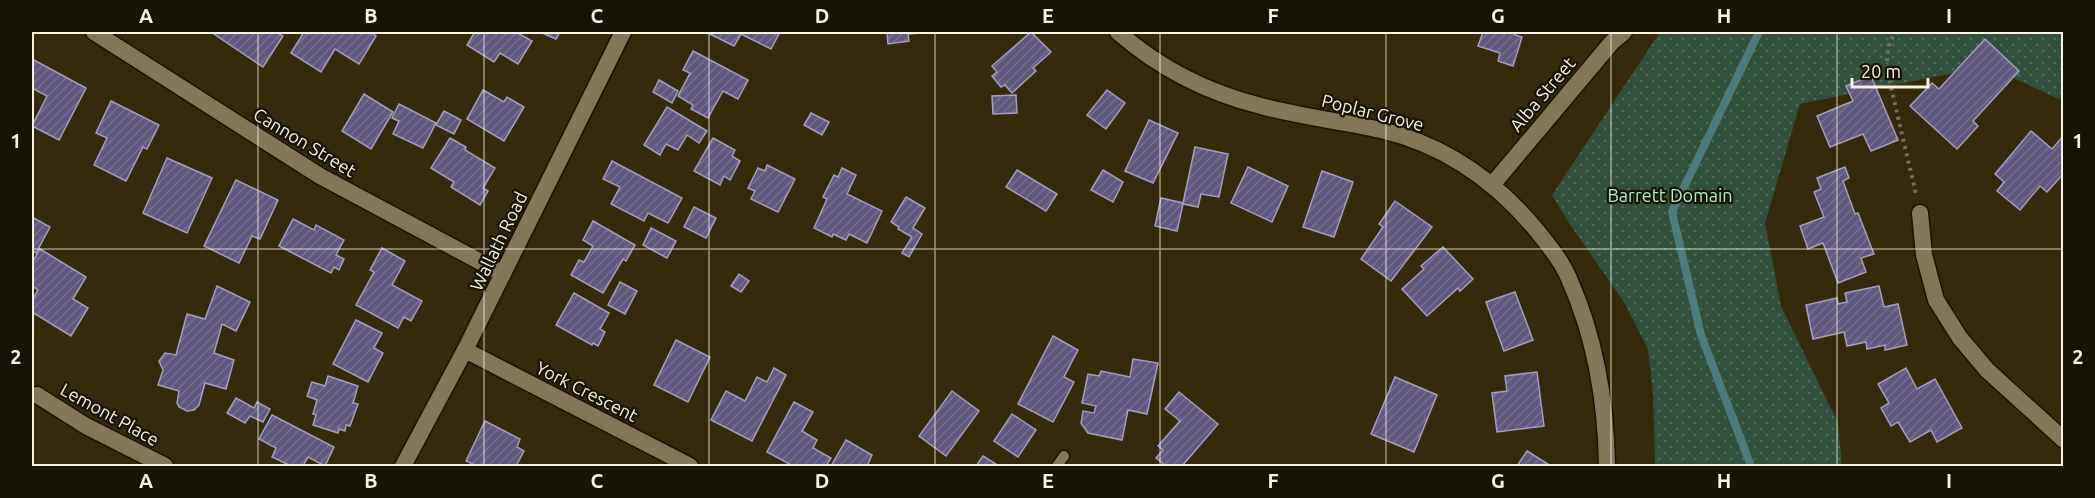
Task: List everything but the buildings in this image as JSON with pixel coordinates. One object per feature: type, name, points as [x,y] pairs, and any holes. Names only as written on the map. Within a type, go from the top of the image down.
[{"type":"street","name":"Cannon Street","points":[[94,32],[320,176],[503,274]]},
{"type":"street","name":"Wallath Road","points":[[403,466],[465,350],[624,32]]},
{"type":"street","name":"Poplar Grove","points":[[1118,32],[1157,61],[1188,79],[1223,94],[1261,106],[1383,130],[1425,144],[1462,163],[1492,185],[1522,213],[1551,250],[1569,278],[1584,315],[1602,390],[1607,466]]},
{"type":"street","name":"Alba Street","points":[[1492,185],[1612,42],[1624,32]]},
{"type":"street","points":[[1920,213],[1924,255],[1936,300],[1960,338],[1987,370],[2064,440]]},
{"type":"street","name":"York Crescent","points":[[465,350],[690,466]]},
{"type":"street","name":"Lemont Place","points":[[37,395],[86,426],[165,466]]},
{"type":"lane","points":[[1057,466],[1064,456]]},
{"type":"path","points":[[1899,32],[1894,35],[1887,52],[1887,70],[1920,213]]},
{"type":"green space","name":"Barrett Domain","points":[[1660,32],[2063,32],[2063,101],[1988,66],[1800,104],[1765,223],[1781,306],[1838,423],[1842,466],[1655,466],[1653,393],[1648,349],[1624,302],[1552,195]]},
{"type":"waterway","points":[[1751,466],[1701,335],[1672,212],[1759,32]]}]
